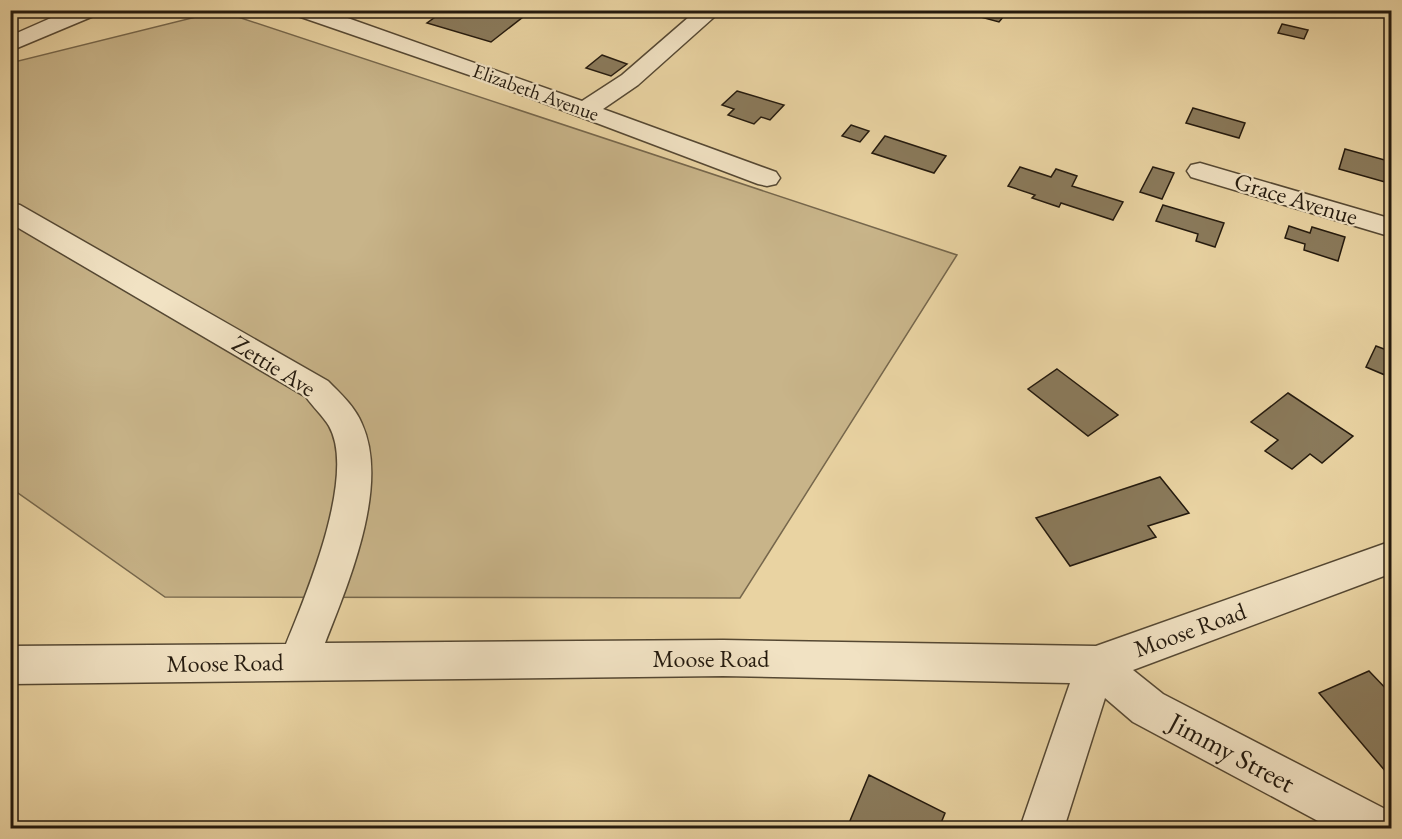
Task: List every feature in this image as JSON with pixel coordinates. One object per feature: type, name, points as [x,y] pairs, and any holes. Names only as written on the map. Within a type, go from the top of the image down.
[{"type":"street","points":[[37,10],[54,25]]},
{"type":"street","points":[[10,44],[88,10]]},
{"type":"street","name":"Elizabeth Avenue","points":[[303,10],[585,110],[767,178]]},
{"type":"street","points":[[585,110],[630,80],[693,23],[712,10]]},
{"type":"street","name":"Grace Avenue","points":[[1200,171],[1392,228]]},
{"type":"street","name":"Zettie Ave","points":[[10,211],[317,389],[347,426],[357,469],[337,560],[298,662]]},
{"type":"street","name":"Moose Road","points":[[10,665],[723,658],[1096,665],[1392,557]]},
{"type":"street","points":[[1042,828],[1096,665]]},
{"type":"street","name":"Jimmy Street","points":[[1096,665],[1148,708],[1375,828]]},
{"type":"shaded area","points":[[220,11],[957,255],[740,598],[165,597],[11,488],[10,63]]},
{"type":"building","points":[[445,10],[532,10],[491,42],[427,23]]},
{"type":"building","points":[[955,10],[1009,10],[999,22]]},
{"type":"building","points":[[1282,24],[1308,30],[1304,39],[1278,33]]},
{"type":"building","points":[[602,55],[627,64],[611,76],[586,68]]},
{"type":"building","points":[[737,91],[784,105],[770,120],[761,117],[754,124],[728,115],[734,109],[722,105]]},
{"type":"building","points":[[1193,108],[1245,123],[1239,138],[1186,123]]},
{"type":"building","points":[[851,125],[869,131],[860,142],[842,136]]},
{"type":"building","points":[[885,136],[946,156],[934,173],[872,153]]},
{"type":"building","points":[[1345,149],[1392,162],[1392,184],[1339,169]]},
{"type":"building","points":[[1020,167],[1051,177],[1056,169],[1077,176],[1072,186],[1123,202],[1113,220],[1061,203],[1059,207],[1032,198],[1035,195],[1008,186]]},
{"type":"building","points":[[1153,167],[1174,173],[1162,199],[1140,192]]},
{"type":"building","points":[[1163,205],[1224,223],[1215,247],[1196,241],[1198,234],[1156,221]]},
{"type":"building","points":[[1289,226],[1310,233],[1312,227],[1345,237],[1338,261],[1304,250],[1305,244],[1285,238]]},
{"type":"building","points":[[1376,346],[1392,352],[1392,378],[1366,367]]},
{"type":"building","points":[[1057,369],[1118,415],[1088,436],[1028,389]]},
{"type":"building","points":[[1288,393],[1353,436],[1322,463],[1310,454],[1292,469],[1265,451],[1278,440],[1251,422]]},
{"type":"building","points":[[1160,477],[1189,513],[1148,526],[1156,537],[1070,566],[1036,518]]},
{"type":"building","points":[[1369,671],[1392,695],[1392,779],[1319,693]]},
{"type":"building","points":[[869,775],[945,813],[939,828],[847,828]]}]
